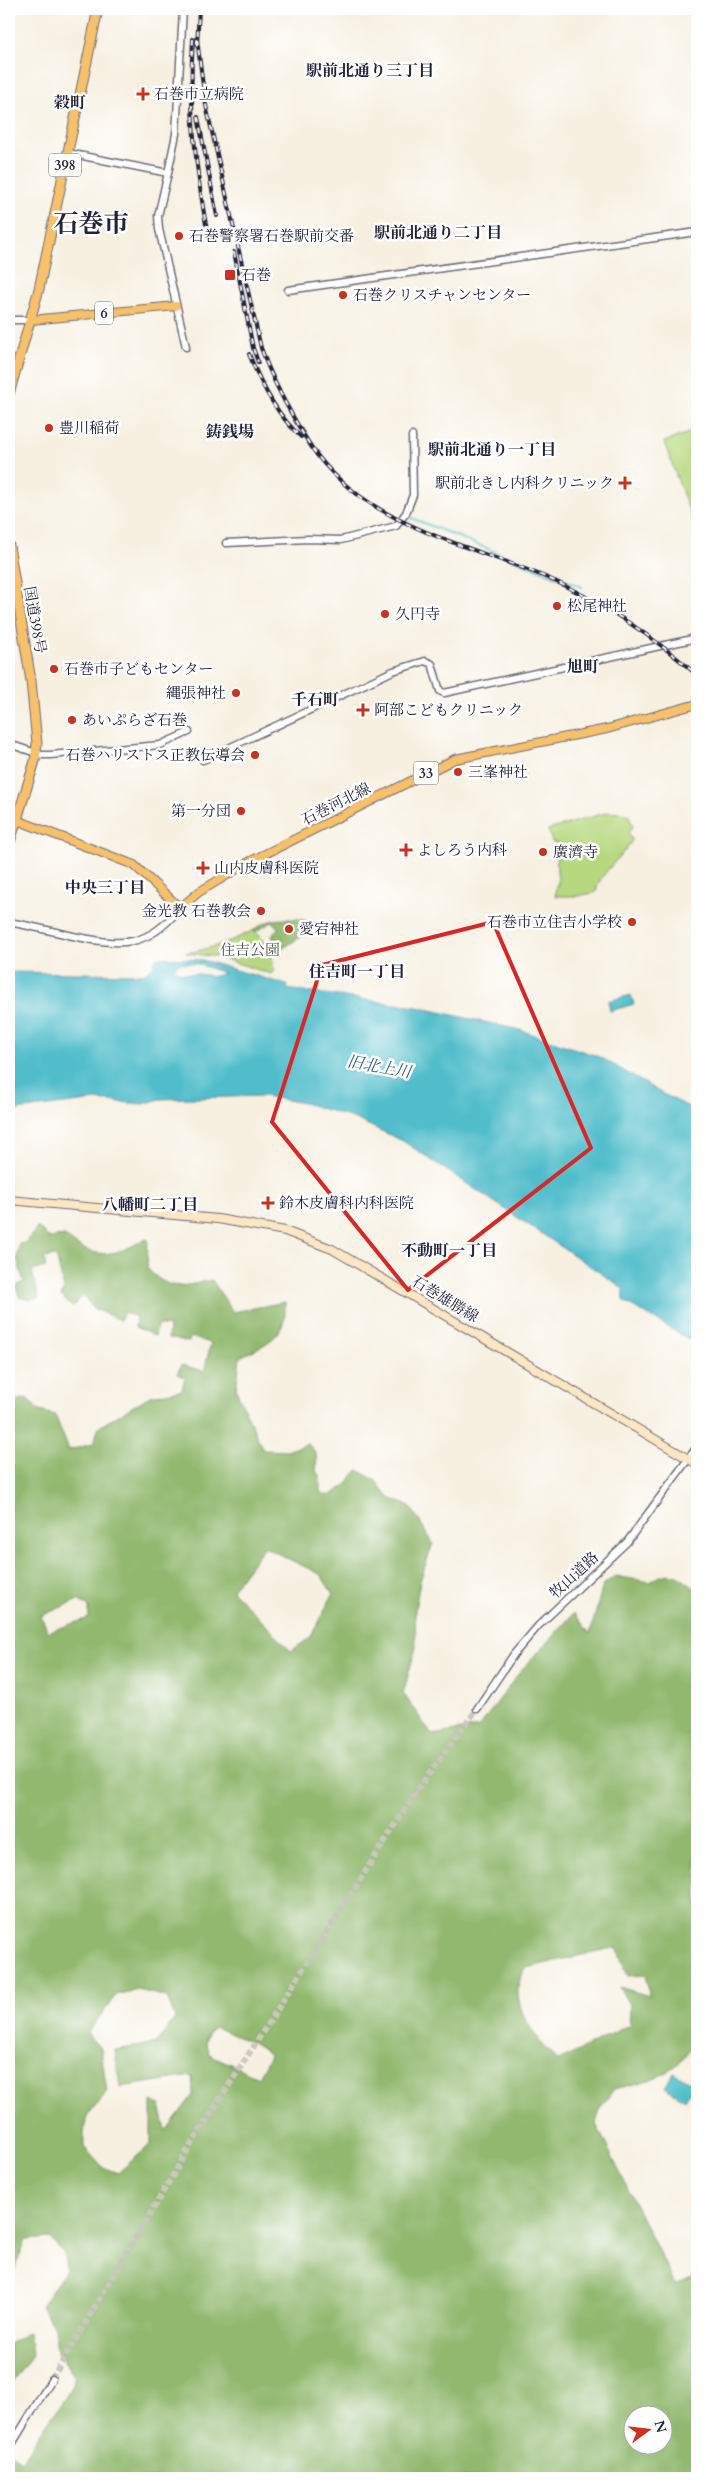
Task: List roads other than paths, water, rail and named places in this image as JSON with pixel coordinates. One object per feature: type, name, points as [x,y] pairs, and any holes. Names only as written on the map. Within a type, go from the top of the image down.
[{"type":"highway","name":"398","points":[[9,394],[32,320],[98,9]]},
{"type":"highway","name":"国道398号","points":[[9,546],[37,719],[37,753],[13,819],[9,844]]},
{"type":"main road","name":"6","points":[[32,320],[176,306]]},
{"type":"main road","name":"石巻河北線","points":[[180,908],[199,892],[234,870],[455,759],[607,729],[697,704]]},
{"type":"main road","points":[[13,819],[134,865],[180,908]]},
{"type":"main road","name":"石巻雄勝線","points":[[9,1200],[218,1219],[285,1231],[332,1249],[697,1464]]},
{"type":"street","points":[[183,9],[176,134],[158,216],[159,229],[186,347]]},
{"type":"street","points":[[68,153],[168,173]]},
{"type":"street","points":[[288,290],[697,232]]},
{"type":"street","points":[[9,320],[32,320]]},
{"type":"street","points":[[226,544],[308,539],[340,540],[396,526],[406,513],[412,495],[412,436]]},
{"type":"street","points":[[203,760],[393,670],[425,661],[432,664],[440,691],[444,693],[697,638]]},
{"type":"street","points":[[9,744],[50,755],[160,745],[188,732]]},
{"type":"street","points":[[9,922],[104,942],[126,943],[145,938],[157,932],[168,923],[180,908]]},
{"type":"street","name":"牧山道路","points":[[477,1709],[514,1654],[539,1625],[627,1542],[697,1447]]},
{"type":"street","points":[[9,2449],[52,2378]]},
{"type":"water","name":"旧北上川","points":[[156,957],[202,960],[287,985],[287,989],[417,1007],[520,1030],[600,1057],[663,1094],[697,1111],[697,1344],[624,1301],[623,1288],[403,1141],[353,1118],[304,1103],[263,1096],[160,1099],[143,1104],[96,1100],[9,1111],[9,972],[143,974],[153,967]],"holes":[[[181,963],[198,964],[224,973],[212,977],[202,974],[183,973],[174,969],[176,965]]]},
{"type":"water","points":[[631,995],[634,1004],[610,1011],[608,1001]]},
{"type":"water","points":[[674,2072],[694,2085],[685,2100],[665,2087]]},
{"type":"waterway","points":[[409,517],[582,587]]},
{"type":"tunnel","points":[[52,2379],[192,2143],[420,1786],[477,1709]]},
{"type":"railway","points":[[197,46],[199,9]]},
{"type":"railway","points":[[193,39],[192,115],[200,190],[209,241]]},
{"type":"railway","points":[[197,39],[205,101],[261,348],[280,394],[317,455],[341,481],[368,502],[397,519],[578,592],[631,624],[665,648],[697,675]]},
{"type":"railway","points":[[198,117],[217,216]]},
{"type":"railway","points":[[234,252],[253,348],[258,362]]},
{"type":"railway","points":[[249,354],[270,398],[284,419],[301,437]]},
{"type":"place","name":"石巻市立病院","points":[[143,94]]},
{"type":"place","name":"石巻警察署石巻駅前交番","points":[[179,236]]},
{"type":"place","name":"石巻","points":[[230,275]]},
{"type":"place","name":"石巻クリスチャンセンター","points":[[343,295]]},
{"type":"place","name":"豊川稲荷","points":[[49,428]]},
{"type":"place","name":"駅前北きし内科クリニック","points":[[625,483]]},
{"type":"place","name":"松尾神社","points":[[557,606]]},
{"type":"place","name":"久円寺","points":[[385,614]]},
{"type":"place","name":"石巻市子どもセンター","points":[[54,669]]},
{"type":"place","name":"縄張神社","points":[[236,693]]},
{"type":"place","name":"阿部こどもクリニック","points":[[363,710]]},
{"type":"place","name":"あいぷらざ石巻","points":[[72,720]]},
{"type":"place","name":"石巻ハリストス正教伝導会","points":[[255,755]]},
{"type":"place","name":"三峯神社","points":[[458,772]]},
{"type":"place","name":"第一分団","points":[[241,811]]},
{"type":"place","name":"よしろう内科","points":[[406,850]]},
{"type":"place","name":"廣濟寺","points":[[543,852]]},
{"type":"place","name":"山内皮膚科医院","points":[[203,868]]},
{"type":"place","name":"金光教 石巻教会","points":[[261,911]]},
{"type":"place","name":"石巻市立住吉小学校","points":[[632,922]]},
{"type":"place","name":"愛宕神社","points":[[289,929]]},
{"type":"place","name":"鈴木皮膚科内科医院","points":[[268,1203]]},
{"type":"district","name":"駅前北通り三丁目","points":[[370,71]]},
{"type":"district","name":"穀町","points":[[70,103]]},
{"type":"district","name":"石巻市","points":[[91,224]]},
{"type":"district","name":"駅前北通り二丁目","points":[[438,233]]},
{"type":"district","name":"鋳銭場","points":[[230,432]]},
{"type":"district","name":"駅前北通り一丁目","points":[[492,450]]},
{"type":"district","name":"旭町","points":[[583,667]]},
{"type":"district","name":"千石町","points":[[315,700]]},
{"type":"district","name":"中央三丁目","points":[[105,888]]},
{"type":"district","name":"住吉町一丁目","points":[[357,972]]},
{"type":"district","name":"八幡町二丁目","points":[[150,1205]]},
{"type":"district","name":"不動町一丁目","points":[[449,1251]]},
{"type":"park label","name":"住吉公園","points":[[250,950]]}]
